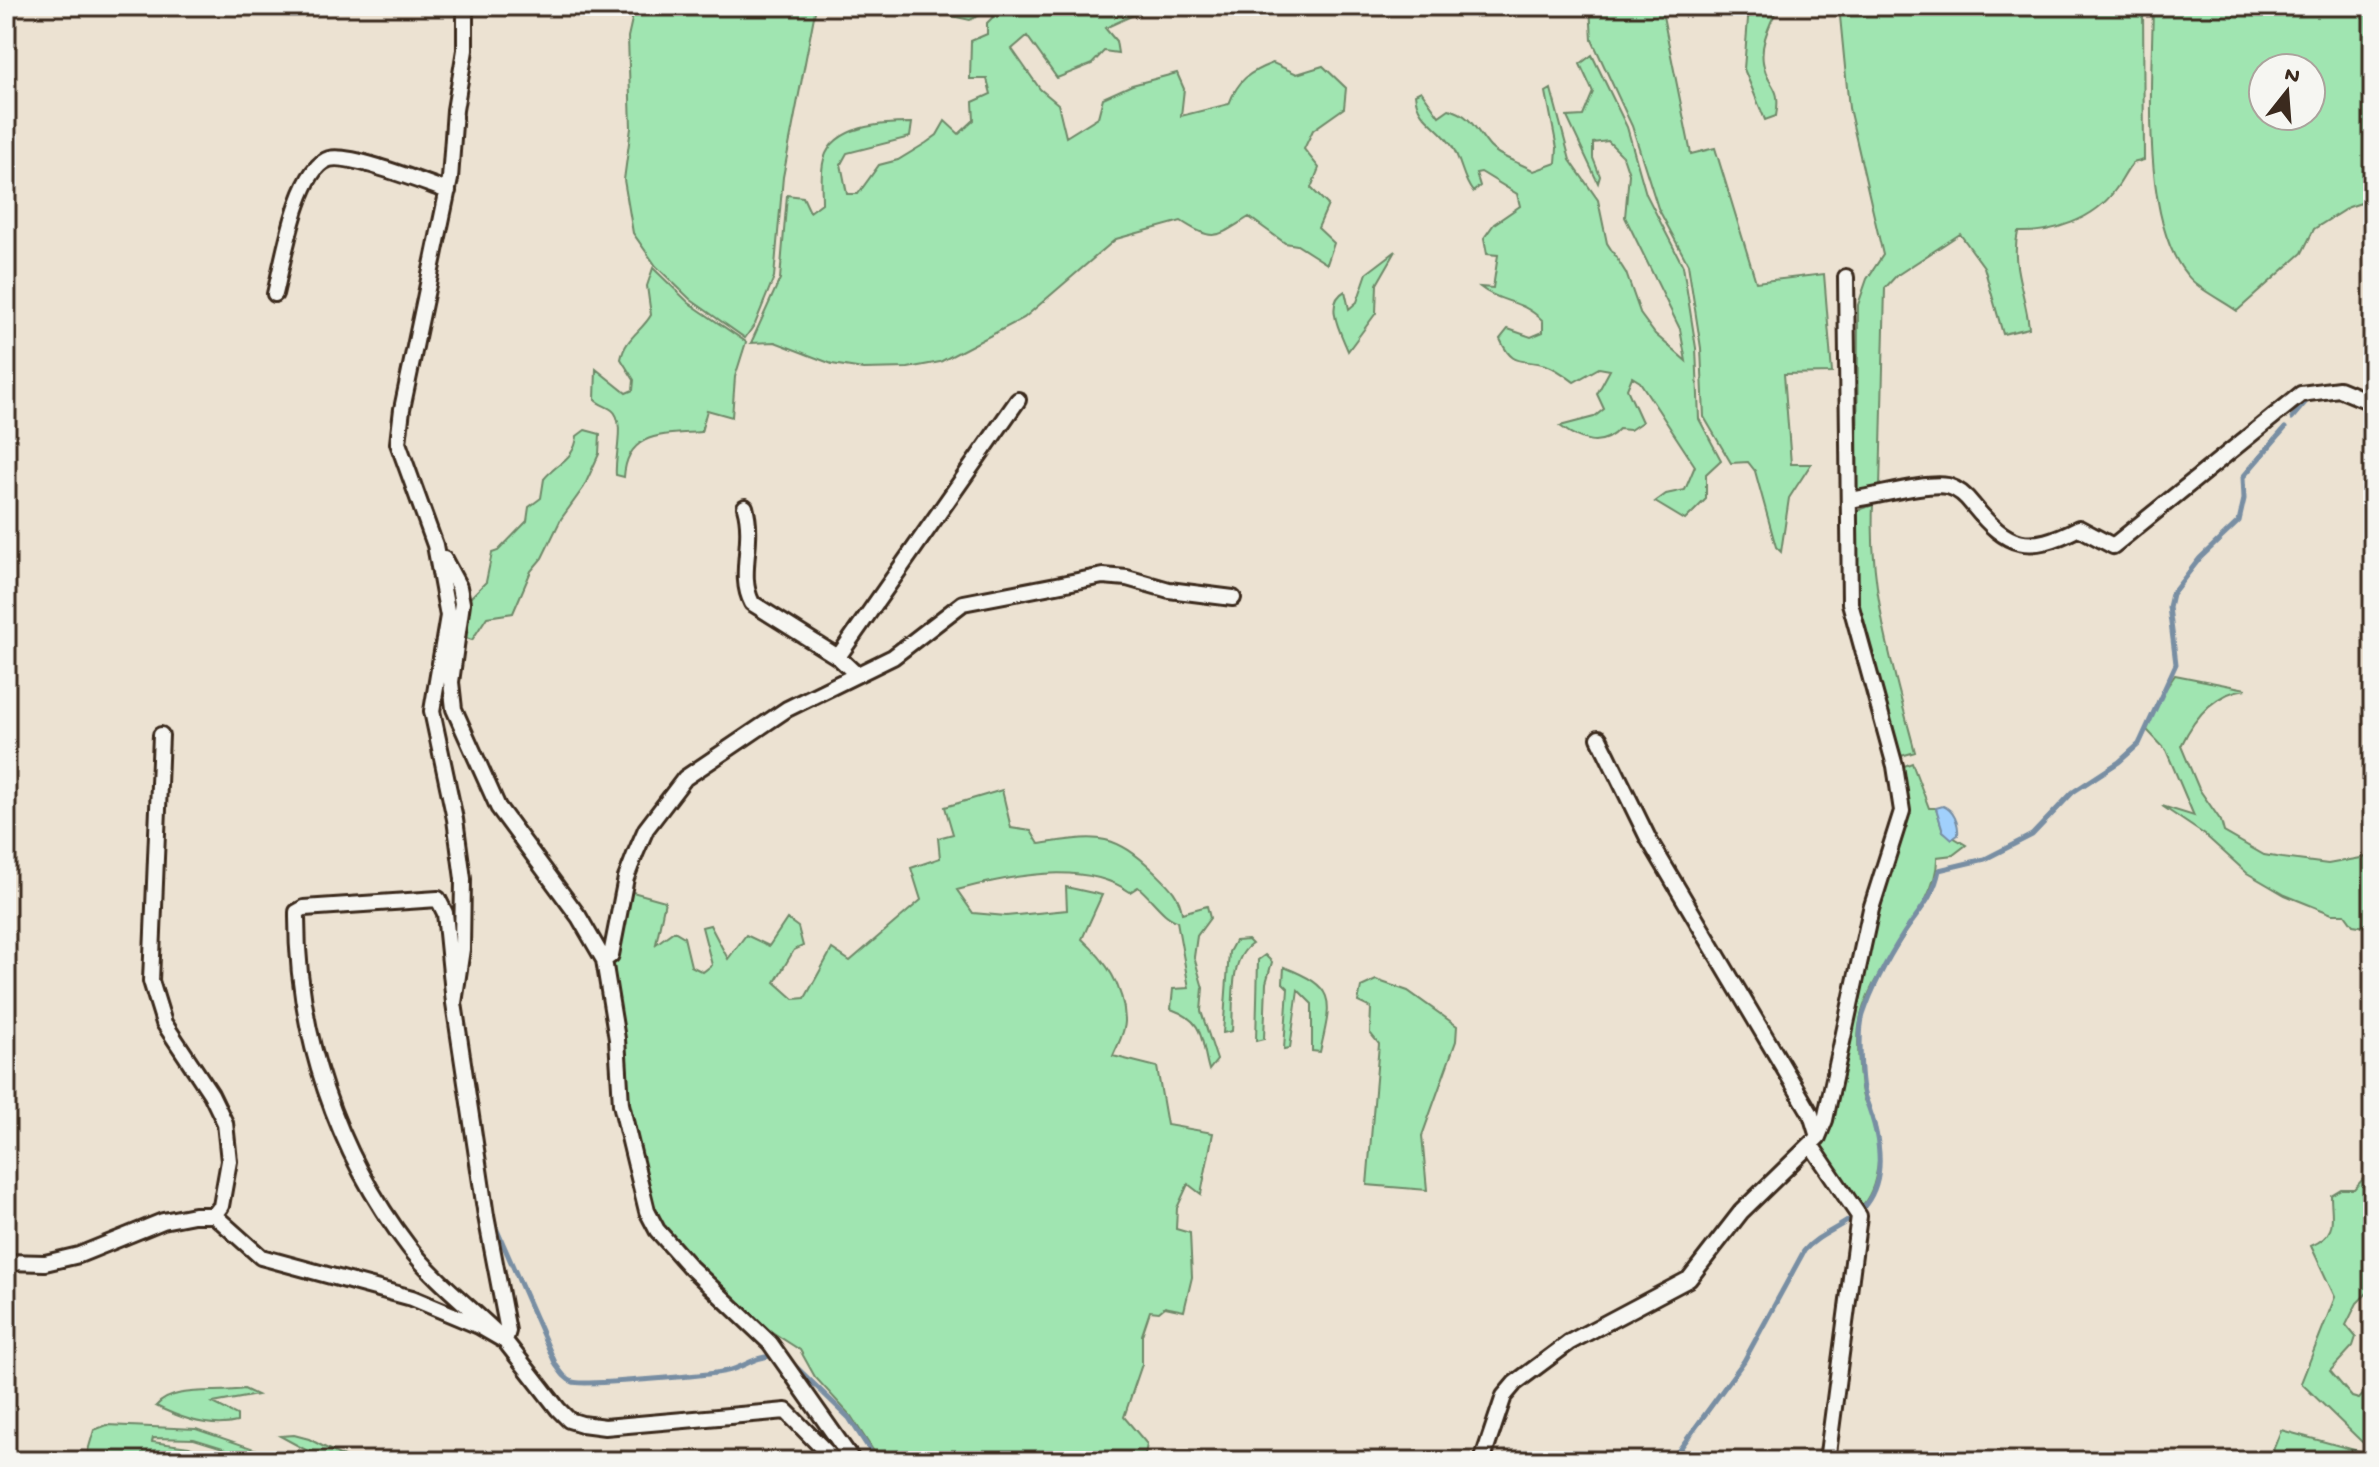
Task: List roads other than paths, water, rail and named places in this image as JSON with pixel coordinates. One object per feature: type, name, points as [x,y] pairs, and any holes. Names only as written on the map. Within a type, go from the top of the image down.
[{"type":"street","points":[[454,1003],[462,949],[463,879],[455,819],[432,711],[448,616],[435,545],[398,443],[402,409],[448,191],[455,110],[465,50],[465,6]]},
{"type":"street","points":[[275,294],[305,182],[327,159],[382,168],[448,191]]},
{"type":"street","points":[[1482,1461],[1504,1396],[1515,1383],[1570,1342],[1689,1279],[1741,1212],[1814,1141],[1825,1120],[1871,909],[1902,811],[1895,766],[1850,603],[1846,277]]},
{"type":"street","points":[[1849,500],[1947,486],[1967,497],[1997,533],[2007,539],[2034,545],[2079,528],[2113,546],[2301,394],[2339,389],[2373,403]]},
{"type":"street","points":[[838,657],[1018,400]]},
{"type":"street","points":[[745,507],[751,542],[745,590],[752,603],[838,657],[856,674]]},
{"type":"street","points":[[435,545],[451,570],[462,603],[451,693],[463,731],[498,807],[579,917],[604,960],[616,1026],[621,1104],[647,1211],[657,1230],[690,1267],[770,1343],[853,1461]]},
{"type":"street","points":[[604,960],[611,955],[626,878],[646,829],[685,778],[787,709],[893,657],[963,603],[1103,576],[1127,578],[1169,590],[1233,598]]},
{"type":"street","points":[[161,735],[151,981],[164,1023],[211,1094],[225,1123],[229,1161],[221,1206],[214,1215]]},
{"type":"street","points":[[1599,738],[1649,840],[1811,1114],[1814,1141],[1859,1216],[1827,1461]]},
{"type":"street","points":[[505,1341],[508,1331],[486,1216],[454,1003],[445,913],[438,899],[304,908],[297,912],[305,1005],[334,1117],[353,1164],[411,1250],[505,1341],[569,1420],[605,1427],[786,1411],[835,1461]]},
{"type":"street","points":[[6,1262],[45,1263],[79,1255],[163,1221],[214,1215],[261,1257],[412,1298],[505,1341]]},
{"type":"water","points":[[1943,806],[1957,822],[1958,835],[1952,839],[1943,831],[1936,808]]},
{"type":"waterway","points":[[2364,391],[2373,396]]},
{"type":"waterway","points":[[2292,418],[2309,398]]},
{"type":"waterway","points":[[1671,1461],[1744,1361],[1804,1251],[1859,1212],[1873,1192],[1879,1152],[1862,1083],[1861,1022],[1881,973],[1929,896],[1939,870],[1985,859],[2032,835],[2073,792],[2119,762],[2139,744],[2176,664],[2169,607],[2172,594],[2200,558],[2239,521],[2244,499],[2243,477],[2285,428]]},
{"type":"waterway","points":[[493,1221],[556,1365],[570,1381],[622,1381],[716,1373],[774,1356]]},
{"type":"waterway","points":[[787,1358],[849,1418],[877,1461]]}]
